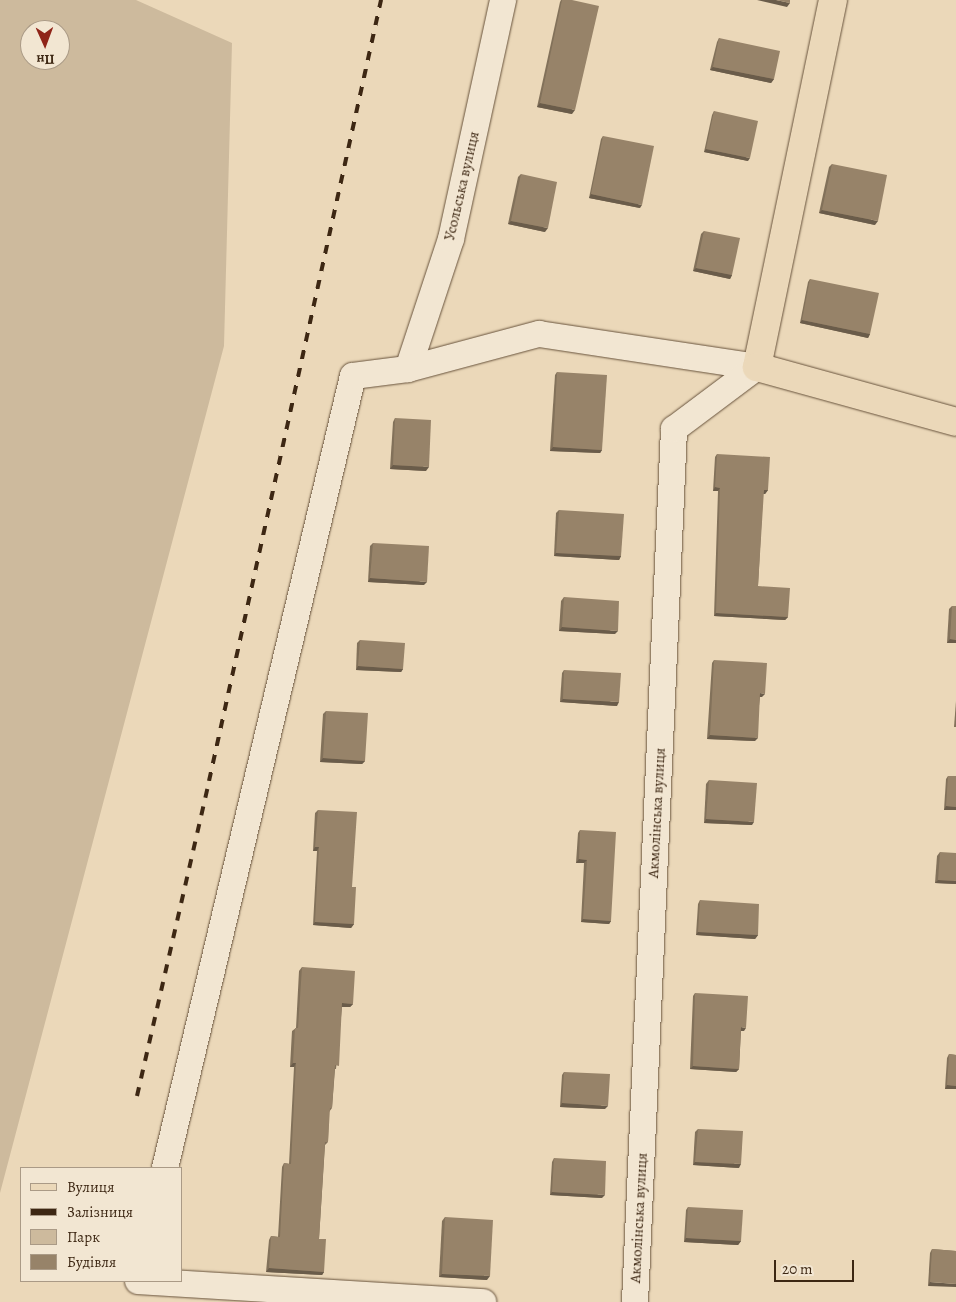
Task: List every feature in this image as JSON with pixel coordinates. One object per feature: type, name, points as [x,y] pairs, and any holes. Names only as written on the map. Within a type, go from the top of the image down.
[{"type":"main road","points":[[833,0],[758,367],[956,422]]},
{"type":"street","name":"Усольська вулиця","points":[[408,369],[452,239],[503,0]]},
{"type":"street","points":[[165,1167],[354,376],[408,369],[539,334],[758,367]]},
{"type":"street","name":"Акмолiнська вулиця","points":[[635,1302],[674,429],[758,367]]},
{"type":"street","points":[[154,1282],[484,1302]]},
{"type":"green space","points":[[0,0],[136,0],[232,43],[224,346],[0,1193]]},
{"type":"building","points":[[562,0],[572,0],[599,6],[575,110],[540,103]]},
{"type":"building","points":[[776,0],[790,0],[790,3]]},
{"type":"building","points":[[719,38],[780,51],[774,79],[713,67]]},
{"type":"building","points":[[714,111],[758,121],[750,158],[706,149]]},
{"type":"building","points":[[603,136],[654,146],[642,205],[591,194]]},
{"type":"building","points":[[832,164],[887,175],[878,221],[822,210]]},
{"type":"building","points":[[521,174],[557,182],[548,228],[511,221]]},
{"type":"building","points":[[704,231],[740,238],[732,275],[696,268]]},
{"type":"building","points":[[810,279],[879,293],[870,334],[802,320]]},
{"type":"building","points":[[557,372],[607,375],[602,450],[553,447]]},
{"type":"building","points":[[395,418],[431,420],[429,467],[393,465]]},
{"type":"building","points":[[717,454],[770,457],[768,490],[764,490],[758,586],[790,588],[788,617],[716,613],[720,488],[715,487]]},
{"type":"building","points":[[559,510],[624,514],[621,556],[556,553]]},
{"type":"building","points":[[373,543],[429,546],[427,582],[370,578]]},
{"type":"building","points":[[564,597],[619,601],[618,631],[562,627]]},
{"type":"building","points":[[952,606],[956,606],[956,640],[950,639]]},
{"type":"building","points":[[360,640],[405,643],[403,669],[358,666]]},
{"type":"building","points":[[714,660],[767,663],[765,694],[760,693],[758,738],[710,735]]},
{"type":"building","points":[[564,670],[621,673],[619,702],[563,699]]},
{"type":"building","points":[[326,711],[368,713],[365,761],[323,758]]},
{"type":"building","points":[[948,776],[956,776],[956,807],[946,806]]},
{"type":"building","points":[[709,780],[757,783],[754,822],[706,819]]},
{"type":"building","points":[[318,810],[357,812],[352,887],[356,887],[354,924],[315,922],[319,847],[315,847]]},
{"type":"building","points":[[580,830],[616,832],[611,921],[583,919],[587,860],[579,859]]},
{"type":"building","points":[[940,852],[956,853],[956,881],[938,880]]},
{"type":"building","points":[[700,900],[759,904],[758,935],[698,932]]},
{"type":"building","points":[[302,967],[355,971],[353,1004],[342,1003],[339,1066],[335,1065],[328,1142],[325,1142],[319,1239],[326,1239],[324,1272],[269,1268],[271,1236],[280,1237],[284,1163],[291,1164],[296,1063],[293,1063],[295,1028],[298,1028]]},
{"type":"building","points":[[695,993],[748,996],[746,1028],[741,1027],[739,1069],[693,1066]]},
{"type":"building","points":[[949,1054],[956,1055],[956,1086],[947,1085]]},
{"type":"building","points":[[564,1072],[610,1074],[608,1106],[562,1103]]},
{"type":"building","points":[[698,1129],[743,1131],[741,1164],[695,1162]]},
{"type":"building","points":[[554,1158],[606,1161],[605,1195],[552,1192]]},
{"type":"building","points":[[688,1207],[743,1210],[741,1241],[686,1238]]},
{"type":"building","points":[[445,1217],[493,1220],[490,1276],[442,1274]]},
{"type":"building","points":[[932,1249],[956,1251],[956,1284],[930,1282]]},
{"type":"railway","points":[[137,1096],[209,781],[381,0]]}]
